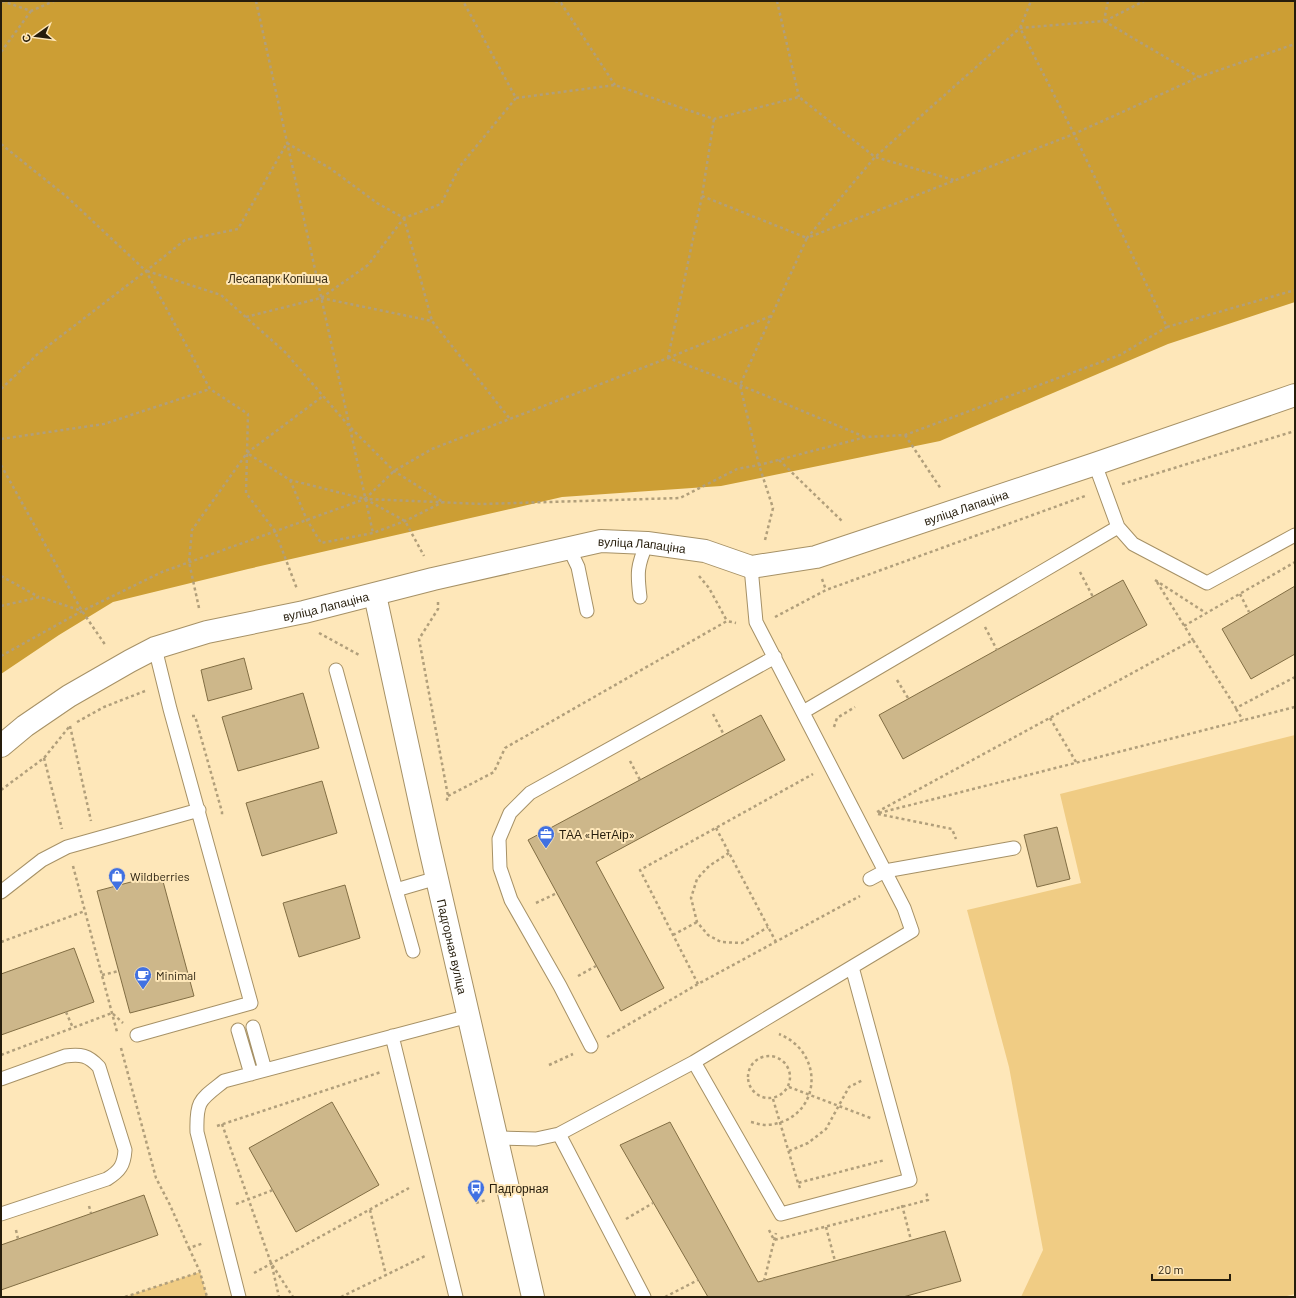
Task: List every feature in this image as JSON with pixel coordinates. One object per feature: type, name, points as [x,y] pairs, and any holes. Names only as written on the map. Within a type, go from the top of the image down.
[{"type":"main road","name":"вуліца Лапаціна","points":[[1,746],[25,726],[69,696],[155,648],[207,632],[304,612],[433,579],[601,541],[646,544],[706,551],[751,567],[816,557],[1096,464],[1295,395]]},
{"type":"main road","name":"Падгорная вуліца","points":[[375,595],[468,1016],[533,1297]]},
{"type":"lane","points":[[1096,464],[1118,526],[1133,544],[1207,583],[1295,535]]},
{"type":"lane","points":[[803,712],[1118,526]]},
{"type":"lane","points":[[640,597],[638,578],[639,561],[646,544]]},
{"type":"lane","points":[[569,548],[578,568],[587,611]]},
{"type":"lane","points":[[497,1138],[536,1139],[559,1134],[694,1062],[912,931],[904,908],[756,622],[751,567]]},
{"type":"lane","points":[[137,1035],[251,1003],[155,648]]},
{"type":"lane","points":[[591,1046],[560,986],[511,900],[506,887],[500,868],[499,839],[510,813],[530,793],[775,657]]},
{"type":"lane","points":[[336,670],[413,951]]},
{"type":"lane","points":[[1,892],[42,860],[67,847],[199,810]]},
{"type":"lane","points":[[870,879],[885,871],[1014,848]]},
{"type":"lane","points":[[396,890],[437,878]]},
{"type":"lane","points":[[694,1062],[781,1214],[910,1180],[852,967]]},
{"type":"lane","points":[[240,1297],[197,1132],[196,1116],[201,1100],[224,1081],[468,1016]]},
{"type":"lane","points":[[253,1026],[265,1070]]},
{"type":"lane","points":[[238,1030],[250,1074]]},
{"type":"lane","points":[[392,1036],[456,1297]]},
{"type":"lane","points":[[1,1079],[65,1056],[84,1056],[92,1060],[99,1067],[125,1150],[121,1168],[107,1179],[1,1214]]},
{"type":"lane","points":[[559,1134],[644,1297]]},
{"type":"path","points":[[2,1],[30,11]]},
{"type":"path","points":[[1,52],[30,11],[54,1]]},
{"type":"path","points":[[256,1],[373,533]]},
{"type":"path","points":[[463,1],[516,98]]},
{"type":"path","points":[[555,1],[561,3],[615,85]]},
{"type":"path","points":[[777,1],[799,97],[874,157],[954,181]]},
{"type":"path","points":[[765,541],[774,508],[759,465],[740,385],[807,238],[874,157],[1020,28],[1031,1]]},
{"type":"path","points":[[1104,21],[1108,1]]},
{"type":"path","points":[[1020,28],[1104,21],[1144,1]]},
{"type":"path","points":[[1104,21],[1199,77]]},
{"type":"path","points":[[1020,28],[1074,134],[1167,328]]},
{"type":"path","points":[[702,196],[807,238],[1074,134],[1199,77],[1295,44]]},
{"type":"path","points":[[246,317],[321,298],[368,265],[404,218],[441,204],[460,166],[516,98],[615,85],[714,119],[799,97]]},
{"type":"path","points":[[668,358],[702,196],[714,119]]},
{"type":"path","points":[[287,143],[331,169],[377,203],[404,218],[432,321],[510,419]]},
{"type":"path","points":[[1,389],[40,352],[185,240],[238,229],[287,143]]},
{"type":"path","points":[[1,144],[67,197],[146,271],[210,389],[248,414],[246,493],[275,531],[298,591]]},
{"type":"path","points":[[146,271],[221,295],[285,352],[349,426],[394,471],[443,502]]},
{"type":"path","points":[[247,453],[290,480],[365,499],[483,504],[680,498],[737,469],[759,465],[866,437],[905,435],[1120,356],[1167,328],[1295,290]]},
{"type":"path","points":[[321,298],[432,321]]},
{"type":"path","points":[[1,656],[82,611],[162,572],[365,499],[394,471],[432,449],[668,358],[771,316]]},
{"type":"path","points":[[668,358],[740,385],[866,437]]},
{"type":"path","points":[[1,439],[104,424],[210,389]]},
{"type":"path","points":[[200,613],[189,562],[192,530],[247,453],[323,396]]},
{"type":"path","points":[[776,616],[826,590],[1104,489],[1295,431]]},
{"type":"path","points":[[905,435],[944,493]]},
{"type":"path","points":[[778,460],[846,524]]},
{"type":"path","points":[[1,465],[82,611],[110,652]]},
{"type":"path","points":[[290,480],[307,520],[321,543],[373,533],[405,521],[443,502]]},
{"type":"path","points":[[365,499],[405,521],[426,560]]},
{"type":"path","points":[[1133,544],[1243,720]]},
{"type":"path","points":[[1071,555],[1093,597]]},
{"type":"path","points":[[1184,626],[1295,562]]},
{"type":"path","points":[[699,575],[709,588],[727,621]]},
{"type":"path","points":[[1,576],[40,597],[82,611]]},
{"type":"path","points":[[1150,577],[1206,613]]},
{"type":"path","points":[[1240,594],[1249,612]]},
{"type":"path","points":[[1,606],[40,597]]},
{"type":"path","points":[[437,602],[438,609],[419,639],[448,796],[494,772],[505,748],[727,621],[738,624]]},
{"type":"path","points":[[977,610],[997,650]]},
{"type":"path","points":[[875,814],[1193,640]]},
{"type":"path","points":[[1236,708],[1295,678]]},
{"type":"path","points":[[1,790],[44,758],[70,726],[104,707],[164,683]]},
{"type":"path","points":[[875,814],[1295,707]]},
{"type":"path","points":[[188,715],[195,716],[222,812],[220,824]]},
{"type":"path","points":[[1050,718],[1076,762]]},
{"type":"path","points":[[70,726],[95,839]]},
{"type":"path","points":[[44,758],[118,1035]]},
{"type":"path","points":[[698,984],[640,870],[830,764]]},
{"type":"path","points":[[875,814],[952,829],[963,856]]},
{"type":"path","points":[[716,828],[776,942]]},
{"type":"path","points":[[729,853],[709,866],[697,879],[691,898],[697,922],[708,935],[721,942],[742,942],[768,927]]},
{"type":"path","points":[[549,1065],[591,1046],[698,984],[858,897],[877,893],[870,879]]},
{"type":"path","points":[[1,942],[85,911]]},
{"type":"path","points":[[673,935],[697,922]]},
{"type":"path","points":[[102,975],[119,971]]},
{"type":"path","points":[[66,1012],[73,1028]]},
{"type":"path","points":[[1,1055],[112,1013]]},
{"type":"path","points":[[750,1122],[765,1125],[781,1123],[793,1116],[803,1107],[809,1095],[812,1079],[810,1063],[802,1049],[790,1038],[775,1033],[781,1029]]},
{"type":"path","points":[[604,1030],[608,1036]]},
{"type":"path","points":[[120,1043],[156,1178],[190,1248],[200,1272],[207,1297]]},
{"type":"path","points":[[770,1055],[777,1057],[784,1061],[791,1073],[789,1087],[780,1096],[766,1099],[753,1092],[748,1079],[749,1071],[756,1060],[763,1056],[770,1055]]},
{"type":"path","points":[[197,1132],[386,1071]]},
{"type":"path","points":[[789,1151],[808,1143],[826,1129],[849,1086],[868,1078]]},
{"type":"path","points":[[789,1087],[874,1119]]},
{"type":"path","points":[[773,1098],[806,1208]]},
{"type":"path","points":[[222,1124],[271,1263],[279,1297]]},
{"type":"path","points":[[798,1183],[891,1159]]},
{"type":"path","points":[[897,1184],[912,1240]]},
{"type":"path","points":[[236,1282],[414,1186]]},
{"type":"path","points":[[608,1228],[653,1203]]},
{"type":"path","points":[[821,1204],[835,1261]]},
{"type":"path","points":[[370,1210],[386,1275]]},
{"type":"path","points":[[764,1281],[781,1214]]},
{"type":"path","points":[[190,1248],[210,1241]]},
{"type":"path","points":[[341,1297],[431,1253]]},
{"type":"path","points":[[271,1263],[293,1297]]},
{"type":"path","points":[[125,1297],[200,1272]]},
{"type":"path","points":[[665,1297],[698,1280]]},
{"type":"shaded area","points":[[1295,735],[1295,1294],[1283,1297],[1021,1297],[1043,1250],[1009,1067],[967,910],[1081,883],[1060,794]]},
{"type":"shaded area","points":[[200,1272],[207,1297],[125,1297]]},
{"type":"green space","name":"Лесапарк Копішча","points":[[1,1],[1295,1],[1295,302],[1168,344],[940,441],[721,486],[562,497],[248,569],[113,602],[59,635],[1,674]]},
{"type":"building","points":[[1123,580],[1147,625],[903,759],[879,715]]},
{"type":"building","points":[[1295,586],[1295,654],[1251,679],[1222,629]]},
{"type":"building","points":[[244,658],[252,689],[208,701],[201,670]]},
{"type":"building","points":[[303,693],[319,748],[238,771],[222,717]]},
{"type":"building","points":[[761,715],[785,760],[596,862],[664,988],[621,1011],[528,840]]},
{"type":"building","points":[[322,781],[337,833],[262,856],[246,803]]},
{"type":"building","points":[[1057,827],[1070,879],[1037,887],[1024,835]]},
{"type":"building","points":[[161,874],[194,996],[130,1013],[97,891]]},
{"type":"building","points":[[345,885],[360,938],[299,957],[283,903]]},
{"type":"building","points":[[74,948],[94,1002],[1,1035],[1,974]]},
{"type":"building","points":[[332,1102],[379,1185],[296,1232],[249,1148]]},
{"type":"building","points":[[670,1122],[758,1282],[945,1231],[961,1281],[903,1297],[708,1297],[620,1145]]},
{"type":"building","points":[[144,1195],[158,1235],[1,1290],[1,1245]]},
{"type":"place","name":"ТАА «НетАір»","points":[[546,849]]},
{"type":"place","name":"Wildberries","points":[[117,891]]},
{"type":"place","name":"Minimal","points":[[143,990]]},
{"type":"place","name":"Падгорная","points":[[476,1203]]}]
